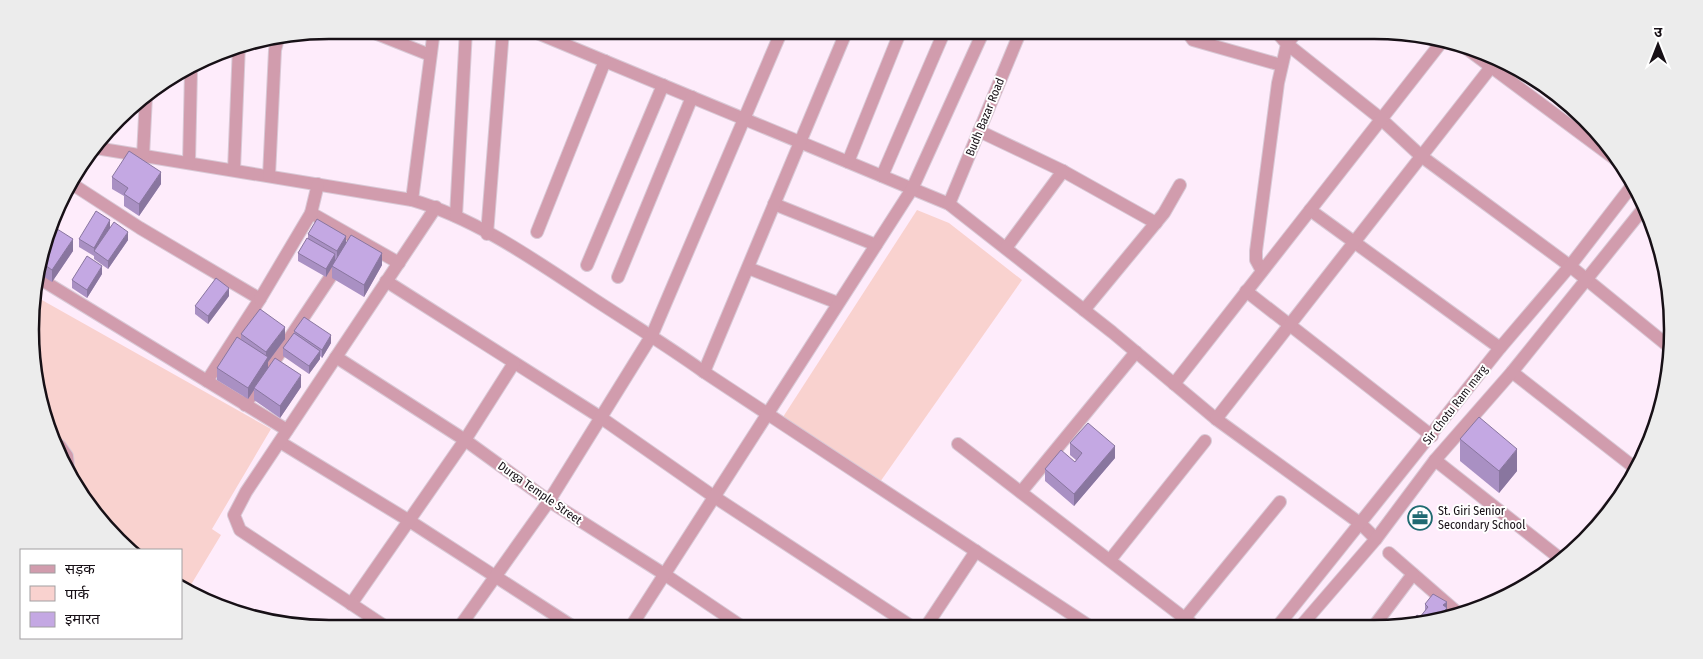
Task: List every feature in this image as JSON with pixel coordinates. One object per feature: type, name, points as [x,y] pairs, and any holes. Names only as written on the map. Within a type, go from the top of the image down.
[{"type":"street","points":[[390,39],[430,55]]},
{"type":"street","points":[[412,200],[433,39]]},
{"type":"street","points":[[456,216],[466,39]]},
{"type":"street","points":[[487,234],[502,39]]},
{"type":"street","points":[[552,39],[949,204],[1084,310],[1216,419],[1361,524],[1376,539]]},
{"type":"street","points":[[464,620],[549,501],[652,335],[778,39]]},
{"type":"street","points":[[704,372],[843,39]]},
{"type":"street","points":[[848,162],[897,39]]},
{"type":"street","points":[[882,176],[940,39]]},
{"type":"street","points":[[635,620],[912,189],[980,39]]},
{"type":"street","name":"Budh Bazar Road","points":[[949,204],[1017,39]]},
{"type":"street","points":[[1192,39],[1281,65]]},
{"type":"street","points":[[1283,39],[1380,118],[1421,156],[1570,266],[1664,343]]},
{"type":"street","points":[[1262,271],[1256,260],[1256,251],[1281,65],[1287,44],[1291,39]]},
{"type":"street","points":[[269,176],[277,43]]},
{"type":"street","points":[[1174,384],[1380,118],[1438,46]]},
{"type":"street","points":[[234,170],[239,53]]},
{"type":"street","points":[[537,232],[605,61]]},
{"type":"street","points":[[1216,419],[1492,65],[1599,147]]},
{"type":"street","points":[[189,163],[191,74]]},
{"type":"street","points":[[587,265],[663,85]]},
{"type":"street","points":[[618,277],[692,97]]},
{"type":"street","points":[[143,156],[146,105]]},
{"type":"street","points":[[979,131],[1063,170],[1156,224]]},
{"type":"street","points":[[102,149],[412,200],[436,207],[456,216],[652,335],[767,414],[1080,620]]},
{"type":"street","points":[[1006,248],[1063,170]]},
{"type":"street","points":[[207,381],[260,299],[311,213],[318,184]]},
{"type":"street","points":[[1084,310],[1156,224],[1180,185]]},
{"type":"street","points":[[76,187],[140,228],[260,299]]},
{"type":"street","name":"Sir Chotu Ram marg","points":[[1283,620],[1432,436],[1500,348],[1570,266],[1628,190]]},
{"type":"street","points":[[774,204],[876,244]]},
{"type":"street","points":[[374,620],[240,530],[235,523],[234,516],[246,492],[436,207]]},
{"type":"street","points":[[1310,210],[1500,348]]},
{"type":"street","points":[[311,213],[350,246],[399,263]]},
{"type":"street","name":"Sir Chotu Ram marg","points":[[1306,620],[1376,539],[1435,460],[1512,372],[1588,280],[1640,213]]},
{"type":"street","points":[[245,405],[350,246]]},
{"type":"street","points":[[748,268],[838,303]]},
{"type":"street","points":[[43,281],[287,430]]},
{"type":"street","points":[[386,281],[600,417],[713,496],[902,620]]},
{"type":"street","points":[[1246,291],[1432,436]]},
{"type":"street","points":[[1021,492],[1136,352]]},
{"type":"street","name":"Durga Temple Street","points":[[336,357],[465,440],[549,501],[732,620]]},
{"type":"street","points":[[350,604],[465,440],[514,363]]},
{"type":"street","points":[[1512,372],[1631,465]]},
{"type":"street","points":[[1110,560],[1205,441]]},
{"type":"street","points":[[280,442],[408,520],[494,578],[562,620]]},
{"type":"street","points":[[958,444],[1187,620]]},
{"type":"street","points":[[1435,460],[1556,555]]},
{"type":"street","points":[[1184,618],[1280,502]]},
{"type":"street","points":[[930,620],[976,552]]},
{"type":"street","points":[[1388,553],[1453,609]]},
{"type":"street","points":[[1378,620],[1413,574]]},
{"type":"green space","points":[[917,210],[949,223],[1022,280],[880,482],[783,417]]},
{"type":"green space","points":[[40,299],[271,429],[212,529],[221,535],[191,585],[182,580],[182,549],[139,549],[124,535],[99,506],[78,475],[54,423],[41,367],[39,349]]},
{"type":"building","points":[[129,151],[161,172],[139,204],[124,194],[128,188],[112,177]]},
{"type":"building","points":[[96,211],[110,220],[94,248],[79,239]]},
{"type":"building","points":[[317,219],[346,236],[337,251],[308,234]]},
{"type":"building","points":[[114,222],[128,232],[108,261],[94,251]]},
{"type":"building","points":[[57,229],[73,239],[52,270],[46,266]]},
{"type":"building","points":[[351,235],[382,253],[364,285],[332,266]]},
{"type":"building","points":[[307,238],[335,254],[326,269],[298,253]]},
{"type":"building","points":[[87,256],[102,266],[87,290],[72,280]]},
{"type":"building","points":[[216,278],[229,288],[208,316],[195,306]]},
{"type":"building","points":[[260,309],[285,327],[266,352],[241,334]]},
{"type":"building","points":[[304,317],[331,335],[322,350],[294,331]]},
{"type":"building","points":[[294,333],[320,351],[309,366],[283,348]]},
{"type":"building","points":[[237,337],[268,357],[248,388],[217,368]]},
{"type":"building","points":[[275,358],[301,375],[280,406],[254,388]]},
{"type":"building","points":[[1479,417],[1517,449],[1499,471],[1460,439]]},
{"type":"building","points":[[1088,423],[1115,446],[1074,494],[1045,469],[1061,450],[1075,462],[1082,453],[1070,443]]},
{"type":"building","points":[[1433,594],[1447,602],[1443,605],[1447,608],[1444,611],[1420,617],[1428,607],[1425,604]]},
{"type":"place","name":"St. Giri Senior Secondary School","points":[[1420,518]]}]
